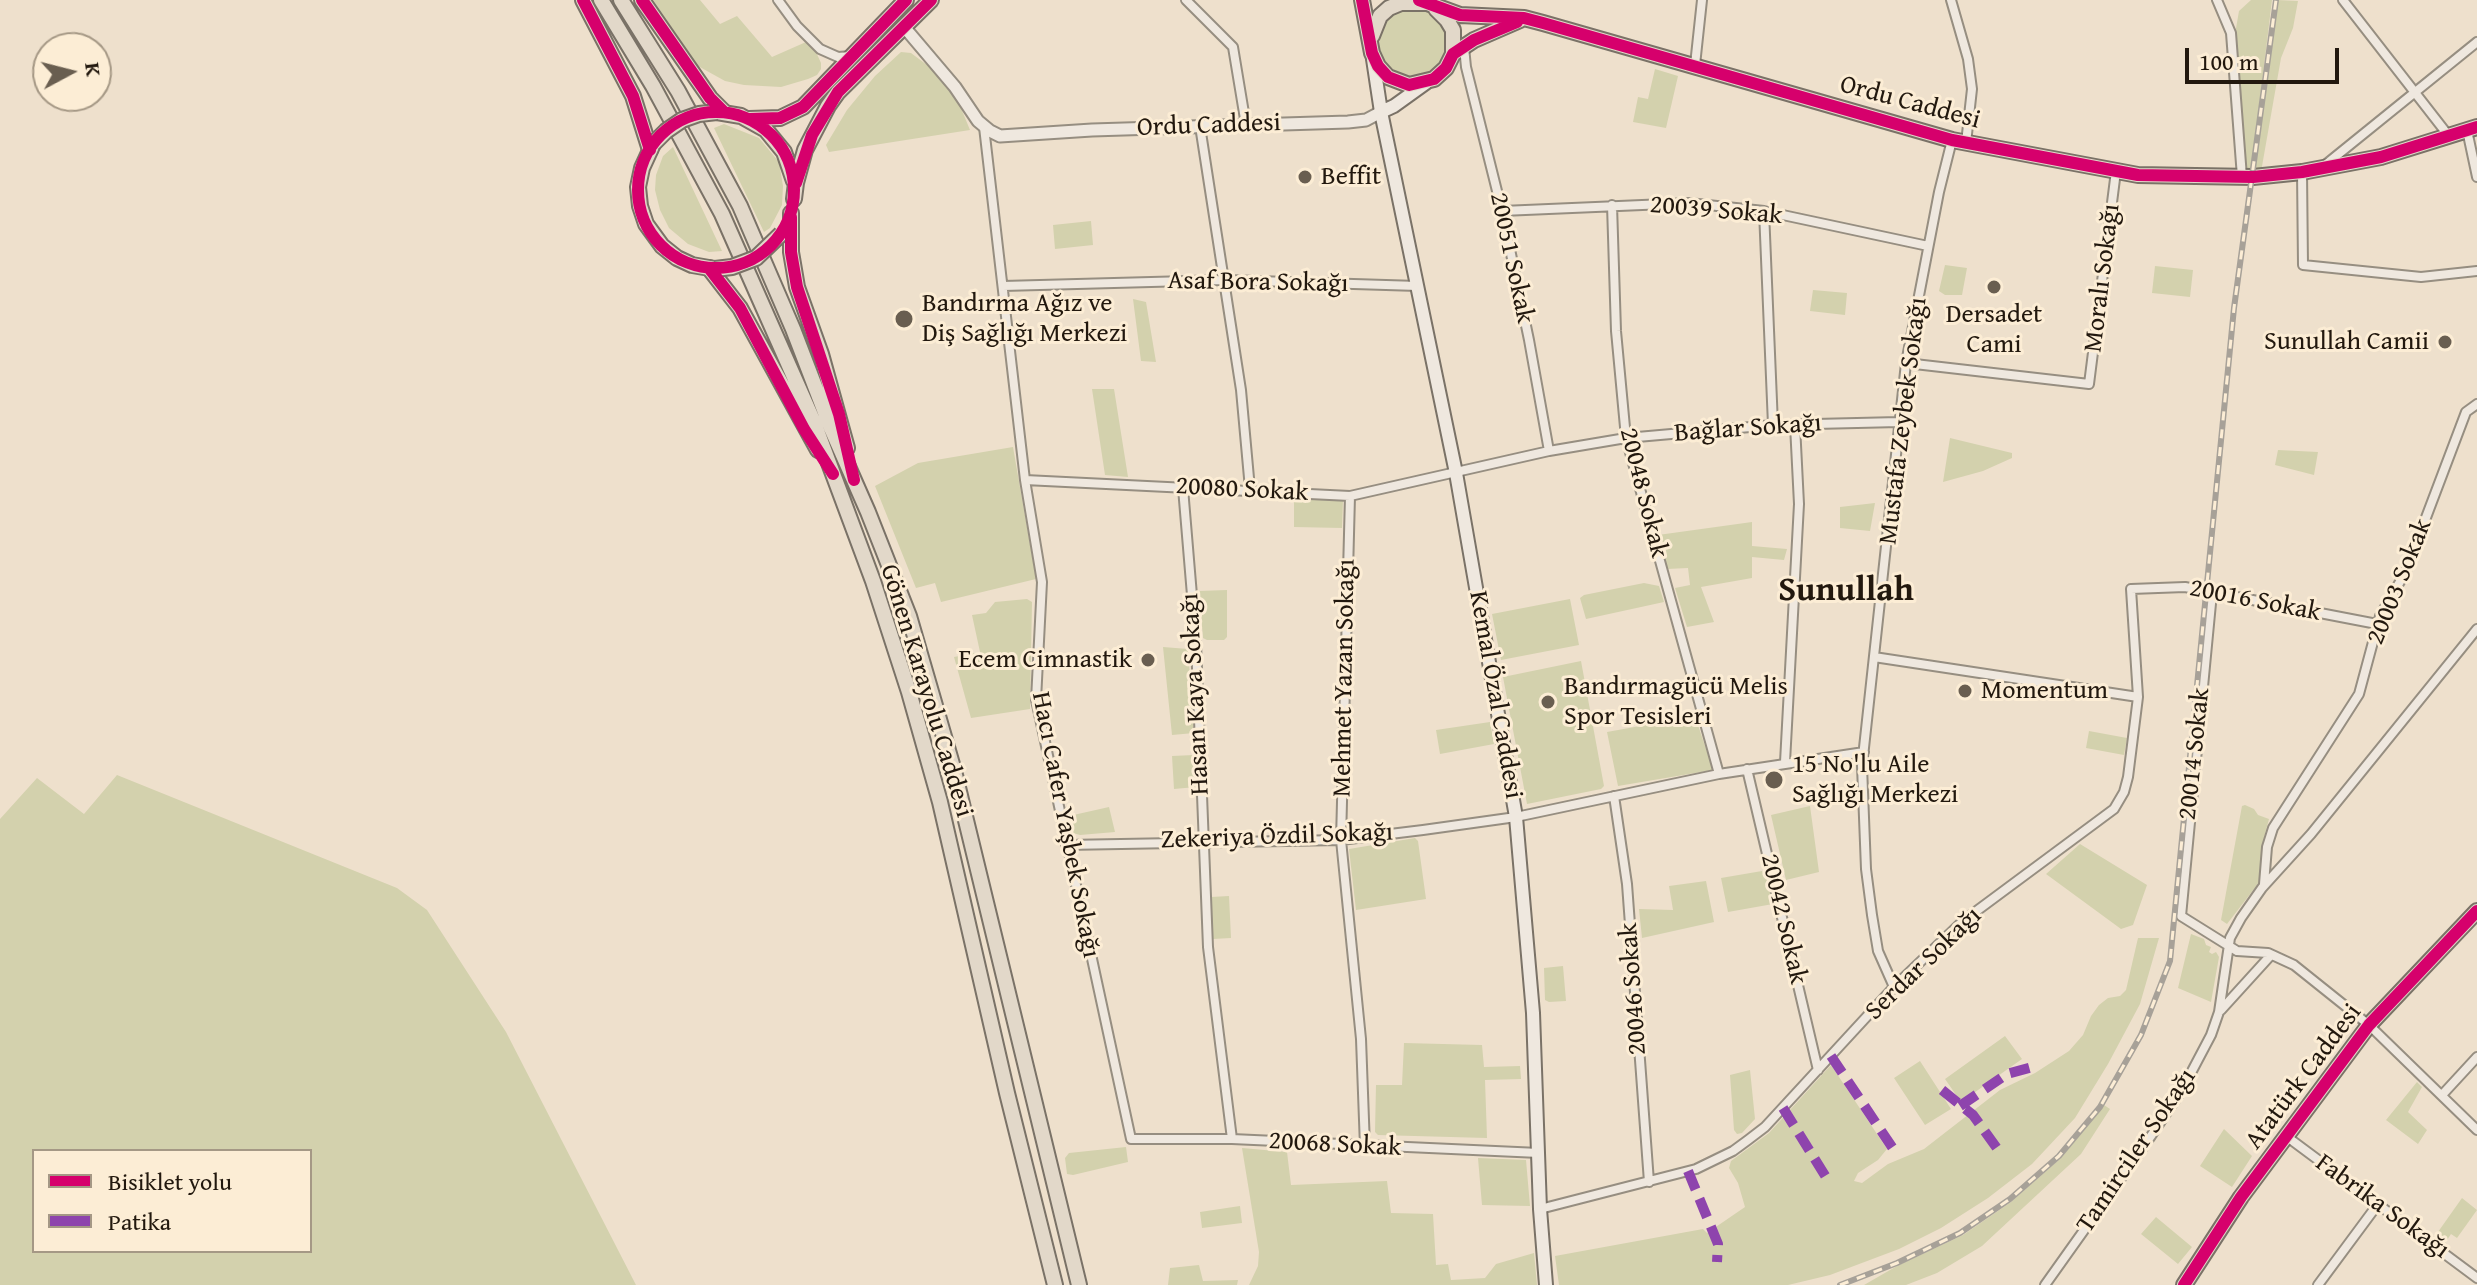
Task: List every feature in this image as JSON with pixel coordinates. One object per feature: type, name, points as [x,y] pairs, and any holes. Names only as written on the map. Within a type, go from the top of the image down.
[{"type":"main road","points":[[583,0],[633,96],[652,147]]},
{"type":"main road","name":"Gönen Karayolu Caddesi","points":[[601,0],[653,86],[722,214],[778,337],[873,581],[940,802],[1055,1285]]},
{"type":"main road","name":"Gönen Karayolu Caddesi","points":[[621,0],[678,91],[740,206],[909,616],[954,771],[1079,1285]]},
{"type":"main road","points":[[642,0],[721,112]]},
{"type":"main road","points":[[906,0],[851,56],[835,62],[817,93],[790,114],[768,120],[721,112],[699,114],[682,120],[666,131],[652,147],[642,168],[638,187],[646,224],[669,253],[684,262],[712,269],[732,267],[756,258],[781,234],[793,206],[805,150],[828,106],[838,92],[931,0]]},
{"type":"main road","points":[[1362,0],[1378,66],[1388,77],[1409,85],[1426,83]]},
{"type":"main road","points":[[1371,46],[1380,16],[1389,8],[1413,1],[1425,2],[1460,15],[1524,18]]},
{"type":"main road","points":[[1425,2],[1439,11],[1453,30],[1456,54]]},
{"type":"main road","name":"Ordu Caddesi","points":[[1381,112],[1440,75],[1456,54],[1524,18],[1959,141],[2116,171],[2171,177],[2242,177],[2302,172],[2381,157],[2472,128]]},
{"type":"main road","name":"Kemal Özal Caddesi","points":[[1371,46],[1381,112],[1456,473],[1516,817],[1533,1013],[1546,1285]]},
{"type":"main road","points":[[1386,136],[1391,121],[1406,98]]},
{"type":"main road","points":[[749,119],[773,136],[784,152],[794,180],[791,252],[797,287],[839,414],[854,480]]},
{"type":"main road","points":[[712,269],[740,308],[804,429],[833,474]]},
{"type":"main road","name":"Atatürk Caddesi","points":[[2184,1285],[2241,1197],[2369,1025],[2477,911]]},
{"type":"street","points":[[778,0],[807,38],[835,62]]},
{"type":"street","points":[[1186,0],[1233,47],[1246,125]]},
{"type":"street","points":[[1695,65],[1702,0]]},
{"type":"street","name":"Mustafa Zeybek Sokağı","points":[[1894,987],[1878,951],[1866,869],[1864,752],[1906,363],[1928,246],[1972,89],[1968,59],[1951,0]]},
{"type":"street","points":[[2217,0],[2231,33],[2242,177]]},
{"type":"street","points":[[2343,0],[2448,135]]},
{"type":"street","points":[[905,28],[984,127]]},
{"type":"street","points":[[2321,168],[2477,42]]},
{"type":"street","points":[[1456,54],[1457,60],[1466,67]]},
{"type":"street","name":"20051 Sokak","points":[[1456,54],[1466,67],[1502,211],[1549,451]]},
{"type":"street","name":"Ordu Caddesi","points":[[984,127],[1005,136],[1092,130],[1348,122],[1366,120],[1381,112]]},
{"type":"street","points":[[1200,126],[1241,390],[1250,489]]},
{"type":"street","name":"Hacı Cafer Yaşbek Sokağı","points":[[984,127],[1025,480],[1042,582],[1036,700],[1131,1139]]},
{"type":"street","points":[[2472,128],[2477,177]]},
{"type":"street","name":"Moralı Sokağı","points":[[1906,363],[2089,384],[2116,171]]},
{"type":"street","points":[[2302,172],[2303,265],[2421,277],[2477,271]]},
{"type":"street","name":"20039 Sokak","points":[[1502,211],[1689,203],[1764,211],[1928,246]]},
{"type":"street","name":"20048 Sokak","points":[[1612,205],[1616,331],[1626,438],[1719,774]]},
{"type":"street","points":[[1764,211],[1773,425]]},
{"type":"street","name":"Asaf Bora Sokağı","points":[[1003,286],[1225,280],[1418,286]]},
{"type":"street","name":"20003 Sokak","points":[[2262,888],[2267,870],[2267,847],[2273,828],[2359,694],[2377,624],[2405,573],[2466,412],[2477,404]]},
{"type":"street","name":"Bağlar Sokağı","points":[[1456,473],[1549,451],[1626,438],[1773,425],[1899,422]]},
{"type":"street","points":[[1785,762],[1799,504],[1795,425]]},
{"type":"street","name":"20080 Sokak","points":[[1025,480],[1350,496],[1456,473]]},
{"type":"street","name":"Hasan Kaya Sokağı","points":[[1183,488],[1196,643],[1208,947],[1232,1139]]},
{"type":"street","name":"Mehmet Yazan Sokağı","points":[[1350,496],[1341,840],[1361,1039],[1365,1147]]},
{"type":"street","name":"20016 Sokak","points":[[2131,589],[2172,586],[2377,624]]},
{"type":"street","name":"Serdar Sokağı","points":[[1540,1209],[1696,1169],[1733,1151],[1765,1127],[1894,987],[1963,921],[2114,809],[2128,777],[2138,697],[2131,589]]},
{"type":"street","name":"20014 Sokak","points":[[2212,593],[2181,916],[2228,945]]},
{"type":"street","points":[[2477,629],[2311,834],[2262,888],[2241,918],[2228,945],[2241,953],[2271,955],[2294,965],[2369,1025],[2477,1130]]},
{"type":"street","points":[[1874,657],[2138,697]]},
{"type":"street","name":"Zekeriya Özdil Sokağı","points":[[1066,845],[1203,840],[1341,840],[1516,817],[1719,774],[1864,752]]},
{"type":"street","name":"20042 Sokak","points":[[1747,769],[1818,1070]]},
{"type":"street","name":"20046 Sokak","points":[[1614,796],[1627,884],[1649,1182]]},
{"type":"street","name":"Tamirciler Sokağı","points":[[2045,1285],[2182,1090],[2211,1035],[2219,1012],[2228,945]]},
{"type":"street","name":"Tamirciler Sokağı","points":[[2219,1012],[2271,955]]},
{"type":"street","points":[[2442,1095],[2477,1057]]},
{"type":"street","name":"Fabrika Sokağı","points":[[2286,1136],[2477,1278]]},
{"type":"street","name":"20068 Sokak","points":[[1131,1139],[1232,1139],[1539,1153]]},
{"type":"street","points":[[2318,1285],[2378,1204]]},
{"type":"shaded area","points":[[653,0],[700,0],[720,24],[737,16],[772,57],[806,42],[816,52],[821,69],[817,75],[781,87],[725,81],[698,66]]},
{"type":"shaded area","points":[[2251,0],[2272,0],[2251,173],[2244,173],[2234,40],[2239,11]]},
{"type":"shaded area","points":[[2277,0],[2298,1],[2293,28],[2281,58],[2261,172],[2255,172]]},
{"type":"shaded area","points":[[1413,8],[1437,18],[1447,42],[1437,66],[1413,76],[1389,66],[1379,42],[1389,18]]},
{"type":"shaded area","points":[[901,52],[911,53],[931,68],[956,96],[970,130],[829,152],[826,145],[847,110],[875,76]]},
{"type":"shaded area","points":[[1655,69],[1678,76],[1666,128],[1633,122],[1638,97],[1648,99]]},
{"type":"shaded area","points":[[724,124],[759,138],[779,162],[782,205],[770,228],[764,232],[714,128]]},
{"type":"shaded area","points":[[673,147],[722,251],[709,252],[688,244],[669,228],[660,210],[655,190],[656,175],[663,156]]},
{"type":"shaded area","points":[[1091,221],[1093,245],[1055,249],[1053,225]]},
{"type":"shaded area","points":[[1945,265],[1967,268],[1962,295],[1945,295],[1939,291]]},
{"type":"shaded area","points":[[2155,266],[2193,270],[2190,297],[2152,293]]},
{"type":"shaded area","points":[[1813,290],[1847,293],[1845,315],[1810,311]]},
{"type":"shaded area","points":[[1133,299],[1146,302],[1156,362],[1141,361]]},
{"type":"shaded area","points":[[1092,389],[1114,389],[1128,477],[1105,475]]},
{"type":"shaded area","points":[[1950,438],[2012,453],[2012,458],[1983,471],[1943,482]]},
{"type":"shaded area","points":[[1013,447],[1036,579],[941,602],[935,583],[916,588],[875,486],[918,463]]},
{"type":"shaded area","points":[[2278,450],[2318,452],[2314,475],[2275,465]]},
{"type":"shaded area","points":[[1294,499],[1343,500],[1342,528],[1294,527]]},
{"type":"shaded area","points":[[1875,503],[1870,531],[1840,528],[1840,507]]},
{"type":"shaded area","points":[[1752,522],[1752,546],[1787,549],[1784,560],[1752,557],[1752,578],[1701,587],[1714,622],[1687,627],[1675,588],[1690,585],[1688,568],[1667,569],[1658,535]]},
{"type":"shaded area","points":[[1644,583],[1659,586],[1664,602],[1586,619],[1580,598],[1584,595]]},
{"type":"shaded area","points":[[1227,590],[1227,637],[1224,640],[1207,640],[1203,638],[1199,591]]},
{"type":"shaded area","points":[[1027,599],[1032,602],[1030,709],[971,718],[954,657],[980,652],[972,615],[986,613],[995,602]]},
{"type":"shaded area","name":"Bandırmagücü Melis Spor Tesisleri","points":[[1570,599],[1579,645],[1501,660],[1492,614]]},
{"type":"shaded area","points":[[1163,647],[1188,649],[1194,733],[1172,735]]},
{"type":"shaded area","points":[[1581,661],[1604,786],[1527,804],[1503,677]]},
{"type":"shaded area","points":[[1695,716],[1713,770],[1618,786],[1607,732]]},
{"type":"shaded area","points":[[1490,722],[1494,744],[1440,754],[1436,730]]},
{"type":"shaded area","points":[[2089,731],[2127,738],[2124,755],[2086,748]]},
{"type":"shaded area","points":[[1194,755],[1196,787],[1174,789],[1172,756]]},
{"type":"shaded area","points":[[117,775],[397,888],[427,910],[506,1032],[636,1285],[0,1285],[0,819],[37,778],[84,814]]},
{"type":"shaded area","points":[[1810,806],[1819,872],[1786,880],[1771,815]]},
{"type":"shaded area","points":[[2242,806],[2269,819],[2264,838],[2261,880],[2227,924],[2221,920]]},
{"type":"shaded area","points":[[1109,807],[1115,832],[1073,833],[1069,816]]},
{"type":"shaded area","points":[[1415,838],[1418,841],[1426,899],[1356,910],[1349,849]]},
{"type":"shaded area","points":[[2080,844],[2147,885],[2133,925],[2121,929],[2046,874]]},
{"type":"shaded area","points":[[1762,871],[1766,875],[1773,904],[1728,912],[1721,878]]},
{"type":"shaded area","points":[[1706,881],[1714,922],[1642,938],[1639,909],[1673,910],[1669,886]]},
{"type":"shaded area","points":[[1229,896],[1231,938],[1213,939],[1211,897]]},
{"type":"shaded area","points":[[2191,934],[2204,939],[2206,945],[2211,947],[2209,952],[2216,952],[2219,957],[2211,1002],[2178,988]]},
{"type":"shaded area","points":[[2138,938],[2159,938],[2140,1004],[2075,1118],[2032,1164],[1988,1198],[1941,1228],[1899,1249],[1830,1275],[1788,1285],[1559,1285],[1555,1256],[1703,1229],[1707,1233],[1745,1207],[1738,1183],[1729,1168],[1731,1161],[1769,1133],[1831,1065],[1887,1149],[1878,1160],[1858,1173],[1854,1181],[1862,1183],[1888,1164],[1924,1149],[2000,1090],[2035,1073],[2069,1051],[2083,1035],[2099,1005],[2126,990]]},
{"type":"shaded area","points":[[1563,966],[1566,1001],[1549,1002],[1545,1000],[1544,968]]},
{"type":"shaded area","points":[[2005,1036],[2022,1059],[1961,1102],[1945,1079]]},
{"type":"shaded area","points":[[1404,1043],[1482,1045],[1484,1067],[1520,1066],[1521,1079],[1485,1080],[1487,1138],[1378,1135],[1375,1132],[1376,1085],[1402,1085]]},
{"type":"shaded area","points":[[1920,1061],[1951,1109],[1925,1125],[1894,1078]]},
{"type":"shaded area","points":[[1750,1070],[1755,1119],[1742,1133],[1737,1134],[1734,1130],[1730,1075]]},
{"type":"shaded area","points":[[2417,1082],[2422,1087],[2408,1112],[2427,1130],[2418,1144],[2386,1120]]},
{"type":"shaded area","points":[[2104,1105],[2110,1109],[2081,1154],[1982,1246],[1937,1273],[1906,1285],[1864,1285],[1963,1235],[2011,1202],[2061,1158]]},
{"type":"shaded area","points":[[2224,1129],[2252,1156],[2232,1187],[2200,1166]]},
{"type":"shaded area","points":[[1126,1147],[1128,1162],[1067,1174],[1065,1158],[1069,1153]]},
{"type":"shaded area","points":[[1242,1148],[1287,1152],[1291,1185],[1387,1181],[1391,1213],[1433,1214],[1436,1265],[1448,1264],[1451,1280],[1485,1278],[1496,1264],[1534,1253],[1537,1285],[1249,1285],[1258,1266],[1259,1252]]},
{"type":"shaded area","points":[[1478,1158],[1526,1160],[1530,1206],[1482,1205]]},
{"type":"shaded area","points":[[2462,1198],[2477,1210],[2457,1238],[2451,1234],[2443,1246],[2433,1239]]},
{"type":"shaded area","points":[[1240,1206],[1242,1223],[1202,1228],[1200,1212]]},
{"type":"shaded area","points":[[2156,1217],[2192,1247],[2178,1264],[2141,1234]]},
{"type":"shaded area","points":[[1199,1265],[1203,1281],[1238,1280],[1237,1285],[1168,1285],[1170,1268]]},
{"type":"railway","points":[[1840,1285],[1897,1263],[1960,1233],[2010,1199],[2059,1156],[2100,1107],[2141,1035],[2170,961],[2234,308],[2276,0]]},
{"type":"marked path","points":[[1831,1056],[1894,1150]]},
{"type":"marked path","points":[[1960,1106],[2007,1074],[2036,1066]]},
{"type":"marked path","points":[[1942,1090],[1973,1115],[1999,1151]]},
{"type":"marked path","points":[[1783,1108],[1829,1182]]},
{"type":"marked path","points":[[1688,1171],[1718,1244],[1717,1262]]},
{"type":"cycle path","points":[[583,0],[633,96],[650,150]]},
{"type":"cycle path","points":[[642,0],[710,98],[724,112]]},
{"type":"cycle path","points":[[750,119],[780,118],[803,107],[906,0]]},
{"type":"cycle path","points":[[796,183],[812,135],[838,92],[931,0]]},
{"type":"cycle path","points":[[1362,0],[1372,53],[1378,66],[1388,77],[1409,85],[1434,79],[1446,68],[1453,54],[1474,40],[1517,22]]},
{"type":"cycle path","points":[[1419,0],[1460,15],[1524,18],[1952,140],[2138,175],[2253,177],[2302,172],[2381,157],[2477,127]]},
{"type":"cycle path","points":[[716,112],[746,118],[771,135],[788,160],[794,190],[788,220],[771,245],[746,262],[716,268],[686,262],[661,245],[644,220],[638,190],[644,160],[661,135],[686,118],[716,112]]},
{"type":"cycle path","points":[[791,217],[791,252],[797,287],[839,414],[854,480]]},
{"type":"cycle path","points":[[709,268],[740,308],[804,429],[833,474]]},
{"type":"cycle path","points":[[2184,1285],[2241,1197],[2369,1025],[2477,911]]},
{"type":"place","name":"Beffit","points":[[1305,177]]},
{"type":"place","name":"Dersadet Cami","points":[[1994,287]]},
{"type":"place","name":"Bandırma Ağız ve Diş Sağlığı Merkezi","points":[[904,319]]},
{"type":"place","name":"Sunullah Camii","points":[[2445,342]]},
{"type":"place","name":"Ecem Cimnastik","points":[[1148,660]]},
{"type":"place","name":"Momentum","points":[[1965,691]]},
{"type":"place","name":"Bandırmagücü Melis Spor Tesisleri","points":[[1548,702]]},
{"type":"place","name":"15 No'lu Aile Sağlığı Merkezi","points":[[1774,780]]},
{"type":"district","name":"Sunullah","points":[[1846,591]]}]
